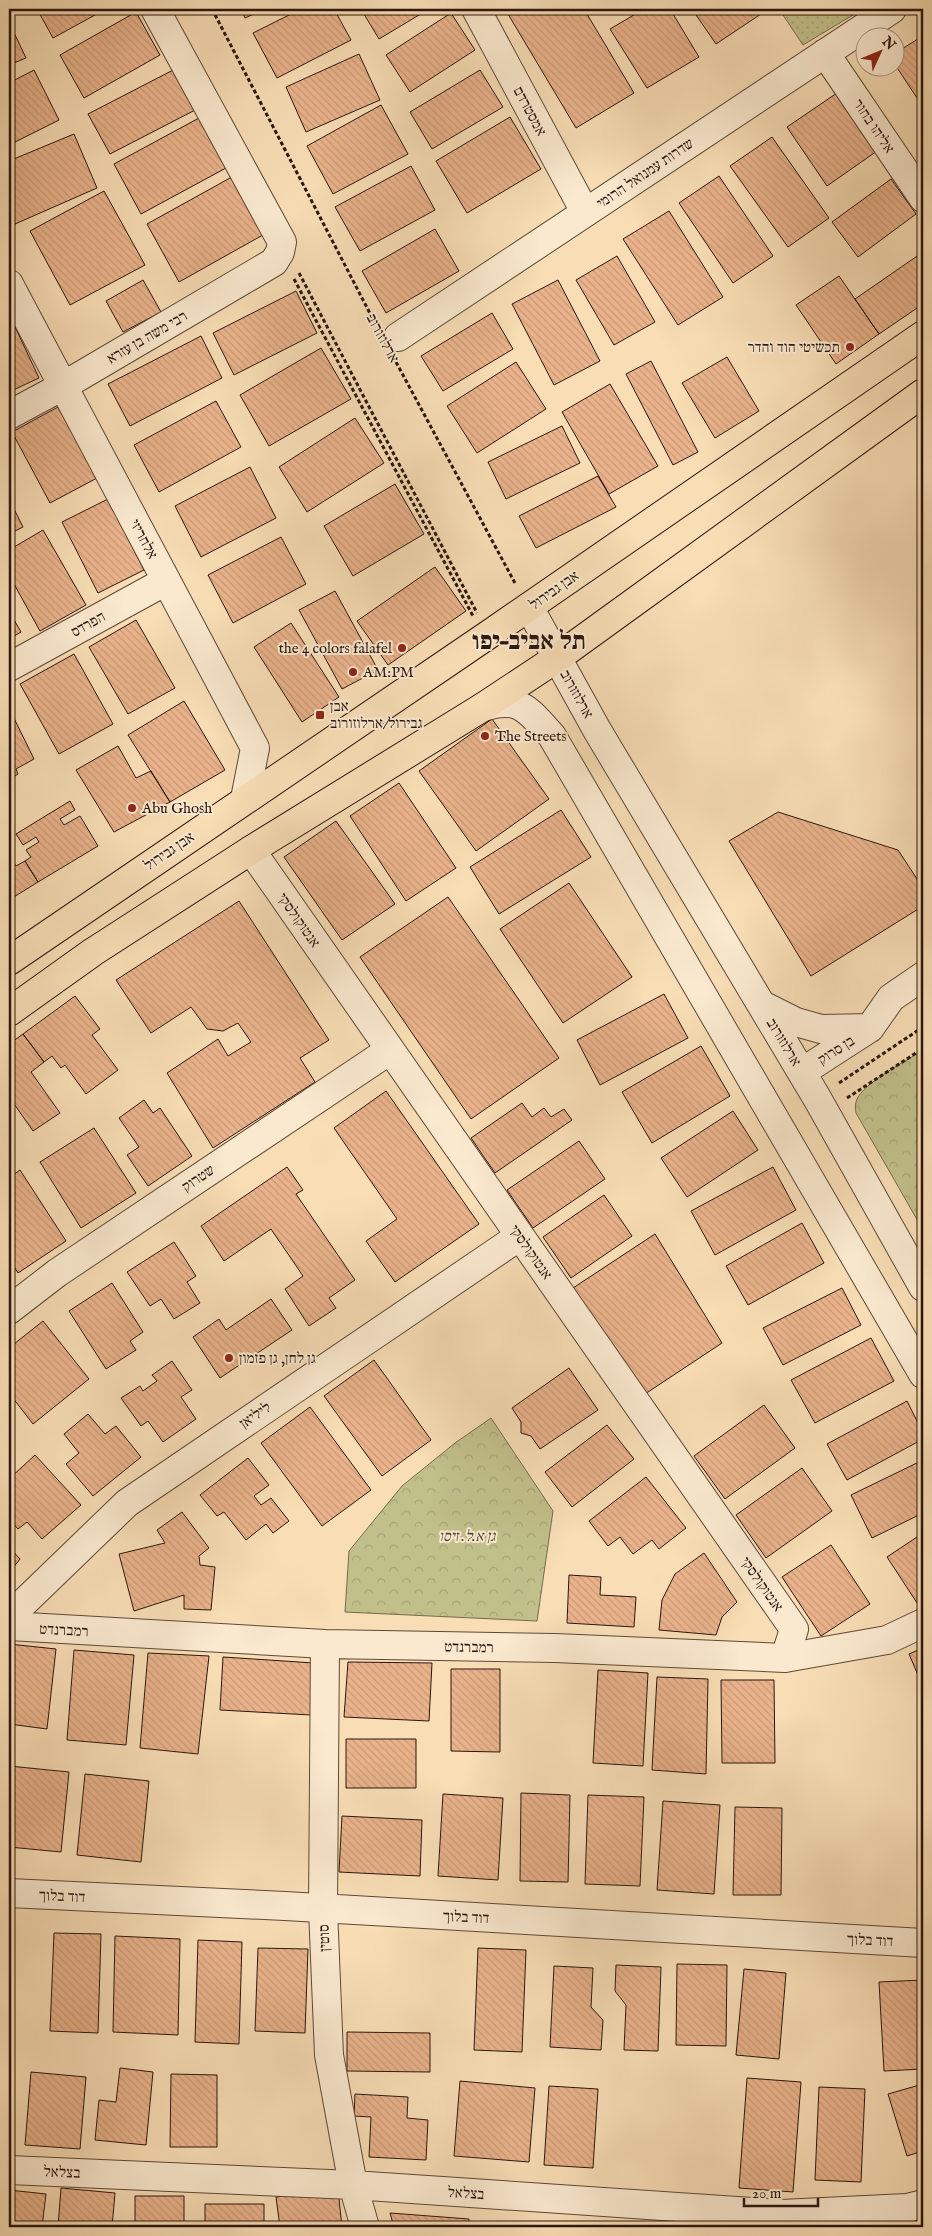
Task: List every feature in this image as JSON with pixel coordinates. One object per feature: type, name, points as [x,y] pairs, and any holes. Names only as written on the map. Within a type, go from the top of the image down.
[{"type":"main road","name":"אבן גבירול","points":[[9,961],[529,608],[923,335]]},
{"type":"main road","points":[[9,1012],[93,952],[251,850],[483,707],[557,658],[923,394]]},
{"type":"street","points":[[155,9],[281,248]]},
{"type":"street","name":"אמסטרדם","points":[[476,9],[585,212]]},
{"type":"street","name":"שדרות עמנואל הרומי","points":[[389,339],[892,9]]},
{"type":"street","name":"אליהו בחור","points":[[825,53],[923,198]]},
{"type":"street","name":"רבי משה בן עזרא","points":[[9,415],[63,386],[274,262],[281,248]]},
{"type":"street","name":"אלחריזי","points":[[9,284],[255,748],[245,799]]},
{"type":"street","name":"הפרדס","points":[[9,667],[166,581]]},
{"type":"street","name":"ארלוזורוב","points":[[529,608],[597,730],[802,1072],[923,1287]]},
{"type":"street","points":[[483,707],[504,702],[514,702],[524,708],[552,736],[923,1374]]},
{"type":"street","name":"אנטוקולסקי","points":[[251,850],[794,1630],[785,1658]]},
{"type":"street","points":[[762,1005],[796,1022],[821,1029],[870,1028],[891,998],[923,976]]},
{"type":"street","name":"בן סרוק","points":[[802,1072],[870,1028]]},
{"type":"street","name":"שטרוק","points":[[9,1310],[57,1273],[390,1050]]},
{"type":"street","name":"ליליאן","points":[[9,1617],[127,1502],[520,1236]]},
{"type":"street","name":"רמברנדט","points":[[9,1626],[325,1644],[555,1648],[785,1658],[887,1640],[923,1623]]},
{"type":"street","name":"סוטין","points":[[325,1644],[323,1909],[328,2055],[353,2185],[365,2227]]},
{"type":"street","name":"דוד בלוך","points":[[9,1894],[923,1942]]},
{"type":"street","name":"בצלאל","points":[[9,2170],[353,2185],[781,2221],[907,2208],[923,2204]]},
{"type":"path","name":"ארלוזורוב","points":[[212,9],[389,339],[529,608]]},
{"type":"path","points":[[281,248],[479,615]]},
{"type":"path","points":[[281,248],[475,618]]},
{"type":"path","points":[[817,1098],[923,1027]]},
{"type":"path","points":[[868,1085],[920,1051],[923,1057]]},
{"type":"green space","points":[[779,9],[863,9],[803,45]]},
{"type":"green space","points":[[923,1050],[923,1230],[856,1113],[855,1107],[858,1097],[871,1084],[888,1071]]},
{"type":"green space","name":"גן א.ל. זיסו","points":[[491,1418],[553,1511],[537,1621],[345,1612],[349,1551],[402,1486],[455,1443]]},
{"type":"building","points":[[37,9],[106,9],[53,38]]},
{"type":"building","points":[[241,9],[265,9],[245,18]]},
{"type":"building","points":[[301,9],[334,9],[351,40],[277,78],[253,33]]},
{"type":"building","points":[[361,9],[429,9],[379,39]]},
{"type":"building","points":[[505,9],[584,9],[634,93],[576,128]]},
{"type":"building","points":[[644,9],[670,9],[699,57],[647,88],[610,29]]},
{"type":"building","points":[[692,9],[762,9],[764,12],[716,44]]},
{"type":"building","points":[[136,12],[160,55],[84,98],[60,55]]},
{"type":"building","points":[[451,13],[475,50],[410,92],[386,55]]},
{"type":"building","points":[[9,22],[26,58],[9,65]]},
{"type":"building","points":[[921,37],[923,41],[923,107],[904,78],[904,48]]},
{"type":"building","points":[[359,54],[380,100],[306,132],[286,87]]},
{"type":"building","points":[[177,68],[199,108],[110,154],[88,114]]},
{"type":"building","points":[[34,70],[59,120],[9,145],[9,83]]},
{"type":"building","points":[[480,70],[503,107],[432,149],[410,112]]},
{"type":"building","points":[[837,93],[877,151],[827,186],[787,127]]},
{"type":"building","points":[[381,105],[408,154],[333,194],[307,146]]},
{"type":"building","points":[[510,117],[541,169],[467,213],[436,161]]},
{"type":"building","points":[[199,118],[226,168],[141,214],[114,164]]},
{"type":"building","points":[[74,134],[97,188],[15,224],[9,209],[9,161]]},
{"type":"building","points":[[772,137],[829,218],[788,247],[730,166]]},
{"type":"building","points":[[411,166],[435,210],[360,251],[335,207]]},
{"type":"building","points":[[239,173],[270,231],[179,282],[147,224]]},
{"type":"building","points":[[719,176],[773,256],[733,283],[679,203]]},
{"type":"building","points":[[891,179],[916,214],[858,257],[832,222]]},
{"type":"building","points":[[104,191],[145,265],[70,305],[30,231]]},
{"type":"building","points":[[669,211],[723,297],[678,325],[623,239]]},
{"type":"building","points":[[435,229],[459,271],[386,313],[362,271]]},
{"type":"building","points":[[923,252],[923,304],[879,334],[855,299]]},
{"type":"building","points":[[617,256],[655,322],[614,345],[576,280]]},
{"type":"building","points":[[839,276],[879,334],[836,364],[796,305]]},
{"type":"building","points":[[143,280],[161,312],[123,332],[106,301]]},
{"type":"building","points":[[558,280],[600,361],[554,385],[512,304]]},
{"type":"building","points":[[296,291],[317,333],[234,375],[213,333]]},
{"type":"building","points":[[492,313],[513,349],[443,391],[421,356]]},
{"type":"building","points":[[9,314],[39,378],[9,392]]},
{"type":"building","points":[[201,336],[222,378],[130,426],[108,384]]},
{"type":"building","points":[[321,348],[351,399],[269,446],[240,395]]},
{"type":"building","points":[[727,357],[759,411],[715,438],[682,383]]},
{"type":"building","points":[[651,361],[698,452],[673,465],[626,374]]},
{"type":"building","points":[[516,362],[546,409],[477,453],[447,406]]},
{"type":"building","points":[[610,384],[658,466],[609,494],[562,412]]},
{"type":"building","points":[[216,401],[241,447],[159,492],[134,445]]},
{"type":"building","points":[[58,407],[97,478],[50,503],[12,432]]},
{"type":"building","points":[[355,418],[384,463],[307,512],[279,467]]},
{"type":"building","points":[[562,426],[580,463],[506,499],[488,462]]},
{"type":"building","points":[[250,467],[276,518],[201,557],[175,506]]},
{"type":"building","points":[[598,476],[616,507],[536,548],[519,516]]},
{"type":"building","points":[[395,484],[424,534],[353,576],[324,526]]},
{"type":"building","points":[[9,499],[23,527],[9,534]]},
{"type":"building","points":[[108,499],[144,570],[98,593],[62,522]]},
{"type":"building","points":[[43,530],[86,605],[40,631],[9,575],[9,550]]},
{"type":"building","points":[[281,537],[306,584],[233,623],[208,575]]},
{"type":"building","points":[[435,567],[466,611],[388,665],[357,621]]},
{"type":"building","points":[[335,591],[378,670],[342,689],[299,610]]},
{"type":"building","points":[[9,611],[21,632],[9,639]]},
{"type":"building","points":[[136,620],[175,688],[128,714],[89,647]]},
{"type":"building","points":[[291,623],[339,697],[302,722],[254,647]]},
{"type":"building","points":[[74,654],[113,724],[59,754],[20,684]]},
{"type":"building","points":[[184,701],[225,770],[170,802],[128,735]]},
{"type":"building","points":[[9,708],[34,759],[16,769],[18,774],[9,780]]},
{"type":"building","points":[[492,719],[549,799],[476,851],[419,771]]},
{"type":"building","points":[[118,746],[136,778],[151,771],[170,802],[114,832],[76,770]]},
{"type":"building","points":[[399,783],[456,868],[406,901],[350,816]]},
{"type":"building","points":[[70,801],[75,810],[60,819],[64,825],[80,816],[98,846],[38,882],[25,861],[31,857],[26,850],[39,842],[36,837],[23,845],[16,834]]},
{"type":"building","points":[[561,810],[591,857],[499,914],[470,867]]},
{"type":"building","points":[[778,812],[898,850],[923,888],[923,906],[811,976],[729,841]]},
{"type":"building","points":[[336,821],[395,904],[342,940],[284,857]]},
{"type":"building","points":[[9,855],[16,866],[25,861],[38,882],[9,900]]},
{"type":"building","points":[[569,883],[632,977],[563,1023],[500,929]]},
{"type":"building","points":[[448,897],[559,1058],[471,1119],[360,957]]},
{"type":"building","points":[[239,901],[329,1040],[300,1058],[315,1082],[213,1148],[167,1073],[218,1039],[228,1056],[251,1042],[238,1023],[223,1031],[207,1029],[191,1007],[151,1033],[116,980]]},
{"type":"building","points":[[664,994],[688,1038],[600,1085],[577,1040]]},
{"type":"building","points":[[75,996],[100,1029],[92,1035],[118,1070],[86,1094],[65,1065],[61,1068],[52,1056],[44,1062],[23,1034]]},
{"type":"building","points":[[23,1034],[44,1062],[31,1072],[60,1113],[33,1131],[12,1101],[9,1102],[9,1044]]},
{"type":"building","points":[[701,1046],[730,1096],[652,1143],[622,1092]]},
{"type":"building","points":[[386,1091],[479,1224],[395,1282],[366,1241],[397,1219],[334,1128]]},
{"type":"building","points":[[144,1100],[153,1113],[160,1108],[192,1156],[148,1186],[127,1155],[139,1147],[119,1118]]},
{"type":"building","points":[[522,1103],[532,1117],[544,1108],[551,1117],[564,1109],[572,1120],[495,1173],[471,1138]]},
{"type":"building","points":[[733,1111],[758,1150],[687,1197],[661,1158]]},
{"type":"building","points":[[94,1128],[136,1193],[81,1228],[40,1162]]},
{"type":"building","points":[[579,1141],[605,1179],[533,1228],[507,1190]]},
{"type":"building","points":[[287,1167],[303,1190],[296,1194],[355,1280],[329,1298],[336,1308],[309,1326],[285,1289],[303,1276],[271,1229],[224,1261],[201,1226]]},
{"type":"building","points":[[773,1167],[796,1210],[715,1255],[691,1211]]},
{"type":"building","points":[[20,1170],[66,1241],[18,1273],[9,1259],[9,1178]]},
{"type":"building","points":[[604,1195],[632,1236],[571,1278],[543,1237]]},
{"type":"building","points":[[802,1223],[824,1263],[748,1305],[726,1266]]},
{"type":"building","points":[[655,1234],[722,1343],[645,1394],[573,1288]]},
{"type":"building","points":[[174,1242],[196,1276],[187,1282],[200,1303],[174,1319],[161,1299],[150,1306],[127,1272]]},
{"type":"building","points":[[112,1283],[143,1332],[130,1341],[136,1350],[106,1369],[69,1311]]},
{"type":"building","points":[[842,1288],[861,1325],[783,1365],[763,1328]]},
{"type":"building","name":"גן לחן, גן פזמון","points":[[271,1299],[292,1330],[220,1378],[193,1337],[219,1319],[226,1330]]},
{"type":"building","points":[[43,1321],[89,1379],[33,1424],[9,1393],[9,1348]]},
{"type":"building","points":[[871,1338],[894,1381],[815,1423],[791,1380]]},
{"type":"building","points":[[374,1360],[431,1440],[382,1476],[324,1396]]},
{"type":"building","points":[[172,1361],[192,1390],[181,1397],[196,1419],[163,1442],[148,1421],[141,1426],[121,1398],[140,1386],[143,1391],[157,1381],[152,1375]]},
{"type":"building","points":[[569,1368],[598,1410],[540,1449],[531,1436],[521,1433],[521,1422],[512,1408]]},
{"type":"building","points":[[907,1401],[923,1433],[923,1439],[847,1480],[827,1444]]},
{"type":"building","points":[[764,1405],[795,1448],[725,1499],[694,1456]]},
{"type":"building","points":[[310,1407],[371,1490],[322,1526],[261,1443]]},
{"type":"building","points":[[88,1414],[105,1434],[116,1426],[141,1457],[93,1496],[66,1464],[79,1453],[64,1434]]},
{"type":"building","points":[[607,1425],[634,1459],[572,1507],[545,1472]]},
{"type":"building","points":[[35,1455],[81,1505],[42,1539],[27,1522],[18,1529],[9,1519],[9,1479]]},
{"type":"building","points":[[248,1458],[269,1485],[254,1496],[261,1505],[271,1498],[289,1521],[273,1533],[266,1524],[246,1540],[224,1512],[217,1516],[200,1495]]},
{"type":"building","points":[[923,1460],[923,1513],[872,1538],[851,1495]]},
{"type":"building","points":[[802,1468],[832,1511],[766,1558],[736,1515]]},
{"type":"building","points":[[646,1477],[686,1528],[659,1549],[652,1540],[633,1554],[620,1537],[608,1546],[589,1521]]},
{"type":"building","points":[[182,1512],[209,1548],[199,1556],[200,1565],[215,1567],[211,1610],[184,1609],[184,1595],[134,1611],[119,1554],[165,1543],[157,1530]]},
{"type":"building","points":[[923,1533],[923,1604],[919,1606],[887,1557]]},
{"type":"building","points":[[831,1545],[870,1604],[821,1636],[782,1577]]},
{"type":"building","points":[[9,1547],[20,1559],[9,1573]]},
{"type":"building","points":[[704,1553],[737,1602],[722,1617],[716,1635],[659,1630],[662,1600],[675,1574]]},
{"type":"building","points":[[569,1575],[601,1577],[600,1595],[636,1597],[634,1627],[567,1623]]},
{"type":"building","points":[[9,1644],[56,1649],[47,1729],[9,1724]]},
{"type":"building","points":[[923,1648],[923,1687],[909,1654]]},
{"type":"building","points":[[74,1650],[134,1655],[126,1745],[67,1740]]},
{"type":"building","points":[[148,1653],[209,1656],[198,1754],[140,1748]]},
{"type":"building","points":[[223,1657],[314,1663],[311,1715],[220,1710]]},
{"type":"building","points":[[348,1662],[432,1663],[429,1721],[344,1717]]},
{"type":"building","points":[[451,1669],[500,1669],[500,1752],[451,1751]]},
{"type":"building","points":[[598,1670],[648,1673],[643,1766],[593,1763]]},
{"type":"building","points":[[657,1677],[708,1679],[706,1774],[652,1770]]},
{"type":"building","points":[[721,1680],[774,1680],[775,1763],[722,1763]]},
{"type":"building","points":[[346,1739],[416,1739],[416,1788],[346,1788]]},
{"type":"building","points":[[9,1766],[69,1772],[61,1852],[9,1847]]},
{"type":"building","points":[[85,1774],[149,1781],[141,1862],[77,1855]]},
{"type":"building","points":[[521,1793],[570,1795],[568,1882],[520,1881]]},
{"type":"building","points":[[443,1794],[503,1798],[498,1880],[438,1876]]},
{"type":"building","points":[[588,1795],[644,1797],[640,1886],[585,1884]]},
{"type":"building","points":[[663,1801],[720,1805],[714,1894],[657,1890]]},
{"type":"building","points":[[735,1807],[782,1808],[781,1895],[733,1895]]},
{"type":"building","points":[[342,1816],[422,1820],[420,1876],[339,1872]]},
{"type":"building","points":[[54,1933],[101,1934],[98,2033],[50,2031]]},
{"type":"building","points":[[115,1936],[180,1939],[178,2035],[113,2032]]},
{"type":"building","points":[[198,1940],[242,1942],[239,2044],[195,2042]]},
{"type":"building","points":[[258,1948],[308,1949],[305,2033],[255,2031]]},
{"type":"building","points":[[478,1948],[526,1950],[522,2052],[474,2050]]},
{"type":"building","points":[[677,1964],[727,1965],[726,2046],[676,2045]]},
{"type":"building","points":[[616,1965],[661,1967],[658,2051],[624,2050],[626,2005],[615,1991]]},
{"type":"building","points":[[554,1966],[593,1968],[591,2007],[603,2020],[601,2050],[550,2047]]},
{"type":"building","points":[[744,1969],[786,1973],[779,2059],[736,2055]]},
{"type":"building","points":[[923,1980],[923,2069],[884,2071],[879,1982]]},
{"type":"building","points":[[347,2032],[430,2033],[430,2072],[347,2071]]},
{"type":"building","points":[[9,2058],[14,2058],[9,2119]]},
{"type":"building","points":[[120,2068],[153,2072],[146,2145],[95,2140],[99,2100],[116,2102]]},
{"type":"building","points":[[31,2072],[86,2077],[80,2149],[25,2145]]},
{"type":"building","points":[[171,2074],[217,2075],[217,2147],[170,2147]]},
{"type":"building","points":[[747,2078],[801,2082],[793,2192],[739,2188]]},
{"type":"building","points":[[460,2081],[535,2088],[529,2162],[454,2156]]},
{"type":"building","points":[[923,2084],[923,2151],[907,2156],[888,2094]]},
{"type":"building","points":[[549,2086],[598,2089],[593,2168],[544,2165]]},
{"type":"building","points":[[819,2087],[865,2089],[861,2182],[815,2180]]},
{"type":"building","points":[[355,2094],[408,2097],[407,2118],[428,2120],[426,2160],[369,2157],[371,2117],[354,2116]]},
{"type":"building","points":[[61,2188],[115,2193],[112,2227],[58,2227]]},
{"type":"building","points":[[9,2190],[46,2194],[42,2227],[9,2227]]},
{"type":"building","points":[[338,2190],[342,2227],[280,2227],[276,2197]]},
{"type":"building","points":[[135,2196],[184,2196],[184,2227],[135,2227]]},
{"type":"building","points":[[205,2204],[264,2204],[264,2227],[205,2227]]},
{"type":"building","points":[[390,2213],[469,2219],[469,2227],[394,2227]]},
{"type":"building","points":[[496,2222],[545,2224],[544,2227],[495,2227]]},
{"type":"place","name":"תכשיטי הוד והדר","points":[[850,347]]},
{"type":"place","name":"the 4 colors falafel","points":[[402,648]]},
{"type":"place","name":"AM:PM","points":[[353,672]]},
{"type":"place","name":"אבן גבירול/ארלוזורוב","points":[[320,715]]},
{"type":"place","name":"The Streets","points":[[485,736]]},
{"type":"place","name":"Abu Ghosh","points":[[132,808]]},
{"type":"place","name":"גן לחן, גן פזמון","points":[[229,1358]]},
{"type":"district","name":"תל אביב–יפו","points":[[529,640]]}]
